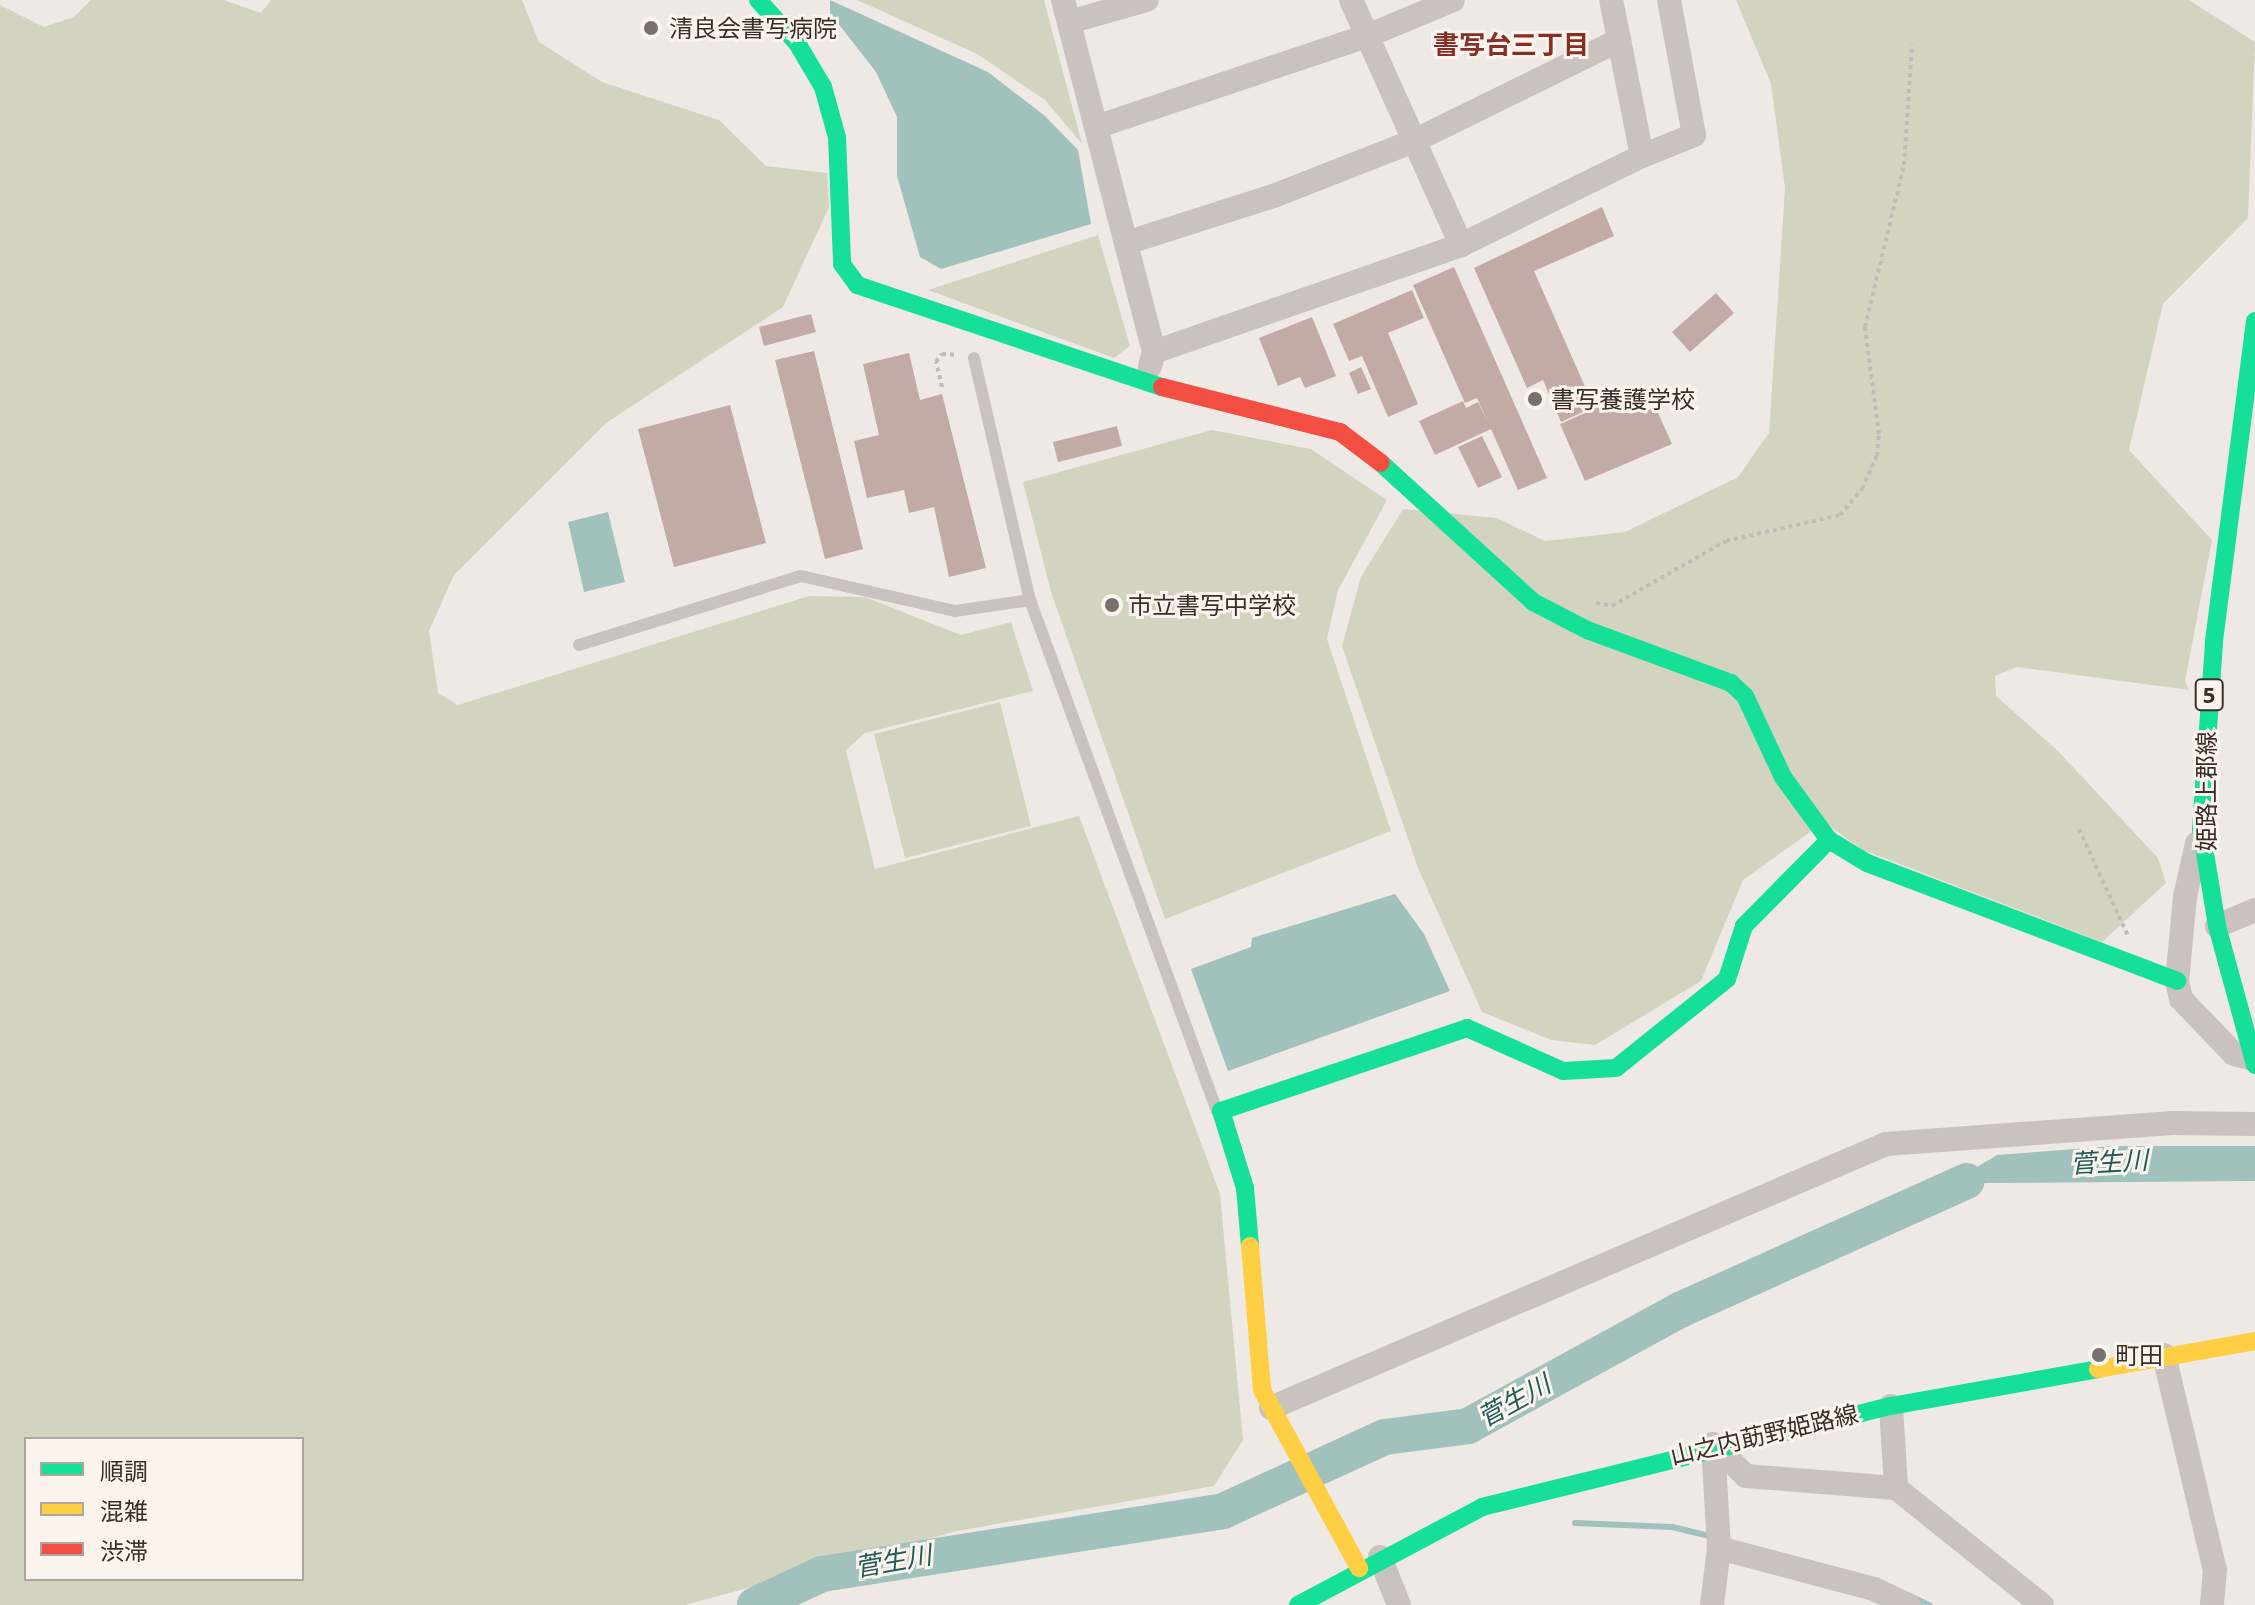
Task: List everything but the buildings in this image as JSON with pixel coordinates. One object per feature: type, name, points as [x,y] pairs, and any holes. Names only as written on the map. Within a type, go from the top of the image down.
[{"type":"street","points":[[758,0],[797,43],[823,87],[837,137],[842,264],[857,285],[1146,383],[1340,432],[1403,479],[1533,602],[1587,630],[1731,683],[1745,696],[1783,777],[1829,840],[1867,863],[2177,981]]},
{"type":"street","points":[[1146,383],[1154,352],[1066,11],[1147,0]]},
{"type":"street","points":[[1351,0],[1461,245]]},
{"type":"street","points":[[1096,127],[1367,36],[1453,0]]},
{"type":"street","points":[[1611,0],[1642,156]]},
{"type":"street","points":[[1154,352],[1461,245],[1642,156],[1694,135],[1669,0]]},
{"type":"street","points":[[1126,243],[1276,195],[1414,141],[1619,40]]},
{"type":"street","name":"姫路上郡線","points":[[2254,1062],[2217,926],[2201,829],[2214,643],[2255,321]]},
{"type":"street","points":[[2201,829],[2185,897],[2177,981],[2181,999],[2203,1026],[2234,1054],[2254,1062]]},
{"type":"street","points":[[1399,1605],[1370,1563],[1348,1547],[1273,1412],[1257,1370],[1245,1188],[1219,1118],[1221,1111],[1467,1028],[1563,1071],[1616,1068],[1727,979],[1744,926],[1829,840]]},
{"type":"street","points":[[2217,926],[2255,910]]},
{"type":"street","points":[[1273,1412],[1886,1144],[2172,1123],[2255,1124]]},
{"type":"street","name":"山之内莇野姫路線","points":[[1298,1605],[1370,1563],[1482,1507],[1713,1444],[1891,1406],[2255,1341]]},
{"type":"street","points":[[2164,1355],[2215,1570],[2212,1605]]},
{"type":"street","points":[[1891,1406],[1896,1488]]},
{"type":"street","points":[[1713,1444],[1746,1476],[1896,1488],[2042,1605]]},
{"type":"street","points":[[1712,1605],[1719,1548],[1713,1444]]},
{"type":"street","points":[[1719,1548],[1874,1589],[1908,1605]]},
{"type":"lane","points":[[974,358],[1030,600],[1219,1118]]},
{"type":"lane","points":[[579,645],[801,576],[955,611],[1030,600]]},
{"type":"path","points":[[1585,601],[1612,606],[1726,541],[1840,515],[1862,489],[1877,456],[1879,434],[1865,327],[1904,165],[1912,44]]},
{"type":"path","points":[[942,387],[936,362],[942,354],[957,354],[961,368]]},
{"type":"path","points":[[2079,829],[2128,931]]},
{"type":"green space","points":[[91,0],[224,0],[261,13],[271,0],[522,0],[539,42],[602,82],[719,120],[766,166],[827,173],[829,207],[783,307],[606,423],[454,575],[429,631],[438,693],[458,705],[809,596],[865,597],[961,635],[1011,622],[1033,691],[865,733],[846,750],[875,869],[1079,816],[1220,1194],[1243,1440],[1214,1486],[957,1531],[685,1605],[0,1605],[0,5],[44,27],[74,17]]},
{"type":"green space","points":[[857,0],[1044,0],[1082,144],[1045,100],[977,54]]},
{"type":"green space","points":[[1736,0],[2189,0],[2255,42],[2248,218],[2163,304],[2129,450],[2212,540],[2185,681],[2189,690],[2017,667],[1995,676],[1996,696],[2058,751],[2158,858],[2166,883],[2102,942],[1863,850],[1824,822],[1743,880],[1701,981],[1595,1045],[1551,1040],[1482,1012],[1418,868],[1342,646],[1361,577],[1403,509],[1497,518],[1545,541],[1625,532],[1738,477],[1769,433],[1785,188],[1771,84]]},
{"type":"green space","points":[[1098,235],[1130,346],[1114,358],[928,290]]},
{"type":"green space","points":[[1212,430],[1311,449],[1387,500],[1338,590],[1327,639],[1391,831],[1165,919],[1051,592],[1023,482]]},
{"type":"green space","points":[[1000,702],[1031,826],[905,858],[874,734]]},
{"type":"water","points":[[830,0],[988,72],[1045,116],[1078,150],[1091,224],[941,269],[920,257],[897,176],[897,117],[876,72],[830,13]]},
{"type":"water","points":[[608,512],[625,582],[584,592],[568,522]]},
{"type":"water","points":[[1395,894],[1424,934],[1450,991],[1228,1071],[1191,969],[1251,947],[1252,938]]},
{"type":"water","points":[[2114,1146],[2255,1146],[2255,1181],[1985,1183],[1920,1201],[1997,1155]]},
{"type":"waterway","name":"菅生川","points":[[755,1605],[822,1574],[1223,1511],[1385,1437],[1468,1426],[1682,1309],[1967,1181]]},
{"type":"waterway","points":[[1575,1523],[1672,1527],[1714,1537]]},
{"type":"waterway","points":[[1914,1598],[1929,1605]]},
{"type":"traffic: fast","points":[[758,0],[797,43],[823,87],[837,137],[842,264],[857,285],[1162,387]]},
{"type":"traffic: fast","points":[[2255,321],[2214,643],[2201,829],[2217,926],[2255,1065]]},
{"type":"traffic: fast","points":[[1381,463],[1533,602],[1587,630],[1731,683],[1745,696],[1783,777],[1829,840],[1867,863],[2177,981]]},
{"type":"traffic: fast","points":[[1250,1246],[1245,1188],[1221,1111],[1467,1028],[1563,1071],[1616,1068],[1727,979],[1744,926],[1829,840]]},
{"type":"traffic: fast","points":[[1298,1605],[1482,1507],[1891,1406],[2098,1369]]},
{"type":"traffic: slow","points":[[1250,1246],[1262,1390],[1359,1568]]},
{"type":"traffic: slow","points":[[2098,1369],[2255,1341]]},
{"type":"traffic: jam","points":[[1162,387],[1340,432],[1381,463]]},
{"type":"place","name":"清良会書写病院","points":[[651,28]]},
{"type":"place","name":"書写養護学校","points":[[1535,399]]},
{"type":"place","name":"市立書写中学校","points":[[1112,605]]},
{"type":"place","name":"町田","points":[[2099,1355]]},
{"type":"district","name":"書写台三丁目","points":[[1511,45]]}]
